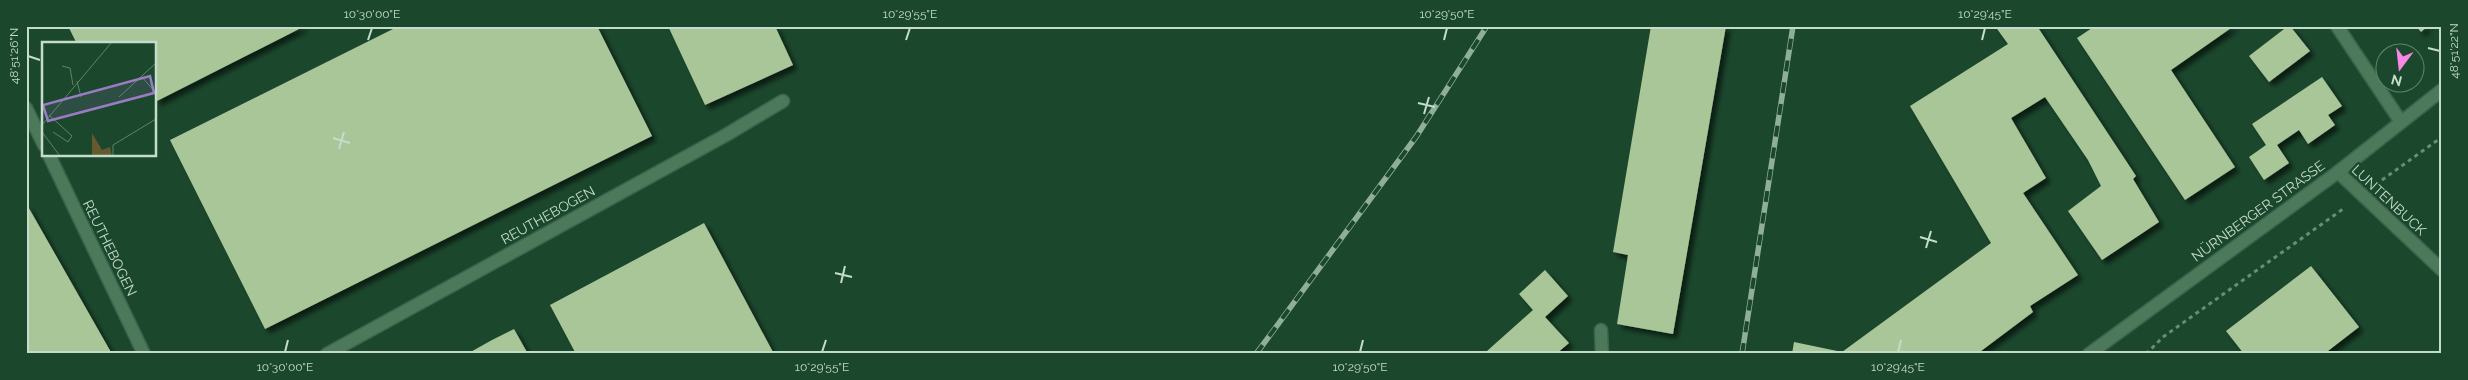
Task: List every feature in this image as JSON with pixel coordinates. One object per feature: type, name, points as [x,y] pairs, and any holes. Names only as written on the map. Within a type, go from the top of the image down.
[{"type":"street","points":[[2337,26],[2401,122]]},
{"type":"street","name":"NÜRNBERGER STRASSE","points":[[2089,354],[2338,172],[2442,90]]},
{"type":"street","name":"REUTHEBOGEN","points":[[326,354],[783,102]]},
{"type":"street","points":[[26,108],[42,141]]},
{"type":"street","name":"REUTHEBOGEN","points":[[49,156],[144,354]]},
{"type":"street","name":"LUNTENBUCK","points":[[2338,172],[2442,270]]},
{"type":"street","points":[[1601,330],[1602,354]]},
{"type":"path","points":[[2146,354],[2163,337],[2442,137]]},
{"type":"building","points":[[68,26],[305,26],[156,101],[156,42],[76,42]]},
{"type":"building","points":[[399,26],[597,26],[652,136],[265,329],[170,140]]},
{"type":"building","points":[[668,26],[775,26],[793,65],[705,105]]},
{"type":"building","points":[[1651,26],[1726,26],[1673,334],[1617,324],[1628,255],[1613,252]]},
{"type":"building","points":[[1995,26],[2037,26],[2136,176],[2133,179],[2159,222],[2102,260],[2068,211],[2101,186],[2088,160],[2045,97],[2011,118],[2046,178],[2023,193],[2078,275],[2030,306],[2033,312],[1977,354],[1792,354],[1794,342],[1842,352],[1991,243],[1910,106],[2008,44]]},
{"type":"building","points":[[2095,26],[2234,26],[2171,70],[2235,167],[2185,200],[2077,38]]},
{"type":"building","points":[[2290,26],[2310,51],[2269,82],[2249,56]]},
{"type":"building","points":[[2416,26],[2428,26],[2421,32]]},
{"type":"building","points":[[2322,77],[2342,106],[2328,115],[2335,125],[2308,144],[2299,130],[2277,145],[2289,163],[2264,180],[2249,157],[2266,145],[2252,124]]},
{"type":"building","points":[[26,203],[112,354],[26,354]]},
{"type":"building","points":[[704,223],[774,354],[576,354],[550,305]]},
{"type":"building","points":[[2311,266],[2359,327],[2324,354],[2244,354],[2226,331]]},
{"type":"building","points":[[1545,270],[1568,296],[1545,317],[1569,343],[1556,354],[1490,354],[1487,351],[1533,310],[1519,294]]},
{"type":"building","points":[[514,329],[528,354],[467,354],[492,340]]},
{"type":"railway","points":[[1256,354],[1416,137],[1487,26]]},
{"type":"railway","points":[[1742,354],[1793,26]]}]
